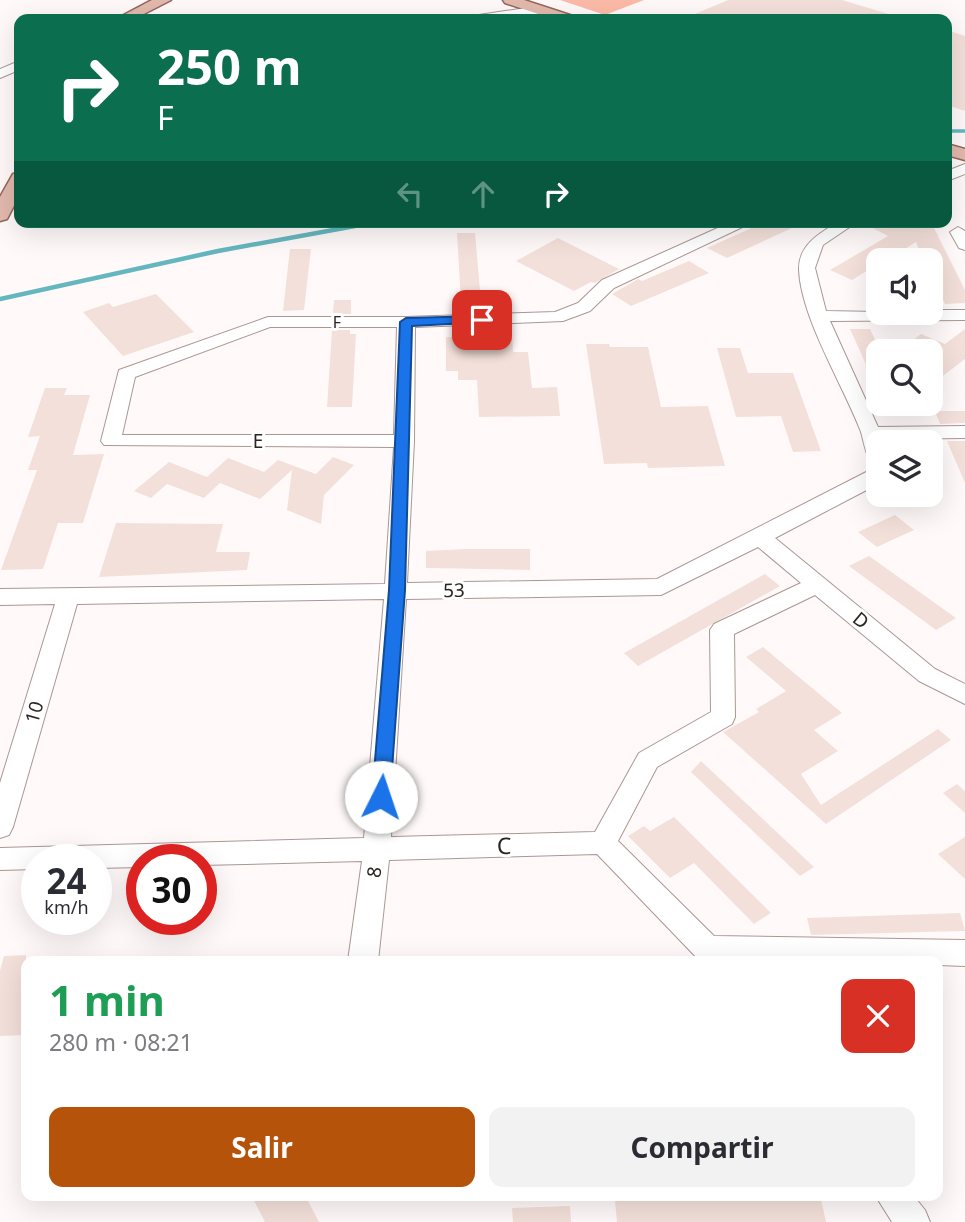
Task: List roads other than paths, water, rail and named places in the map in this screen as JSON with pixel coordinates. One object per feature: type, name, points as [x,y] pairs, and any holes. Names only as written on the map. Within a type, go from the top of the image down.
[{"type":"main road","points":[[134,14],[164,0]]},
{"type":"main road","points":[[510,0],[551,14]]},
{"type":"main road","points":[[0,215],[14,188]]},
{"type":"street","points":[[512,14],[538,10]]},
{"type":"street","name":"F","points":[[111,441],[126,374],[268,322],[406,322],[557,317],[584,307],[608,284],[732,228]]},
{"type":"street","points":[[840,228],[816,243],[807,268],[820,316],[870,430]]},
{"type":"street","points":[[820,316],[965,315]]},
{"type":"street","name":"8","points":[[364,956],[377,849],[397,590],[406,322]]},
{"type":"street","points":[[943,432],[965,432]]},
{"type":"street","name":"E","points":[[111,441],[404,441]]},
{"type":"street","name":"53","points":[[0,597],[661,587],[866,483]]},
{"type":"street","name":"D","points":[[761,538],[927,675],[965,695]]},
{"type":"street","points":[[818,584],[722,630],[723,717],[648,760],[603,843],[707,949],[965,953]]},
{"type":"street","name":"10","points":[[0,827],[68,597]]},
{"type":"street","name":"C","points":[[0,859],[603,843]]},
{"type":"street","points":[[897,1201],[913,1222]]},
{"type":"waterway","points":[[952,131],[965,131]]},
{"type":"waterway","points":[[0,299],[218,251],[344,228]]}]
